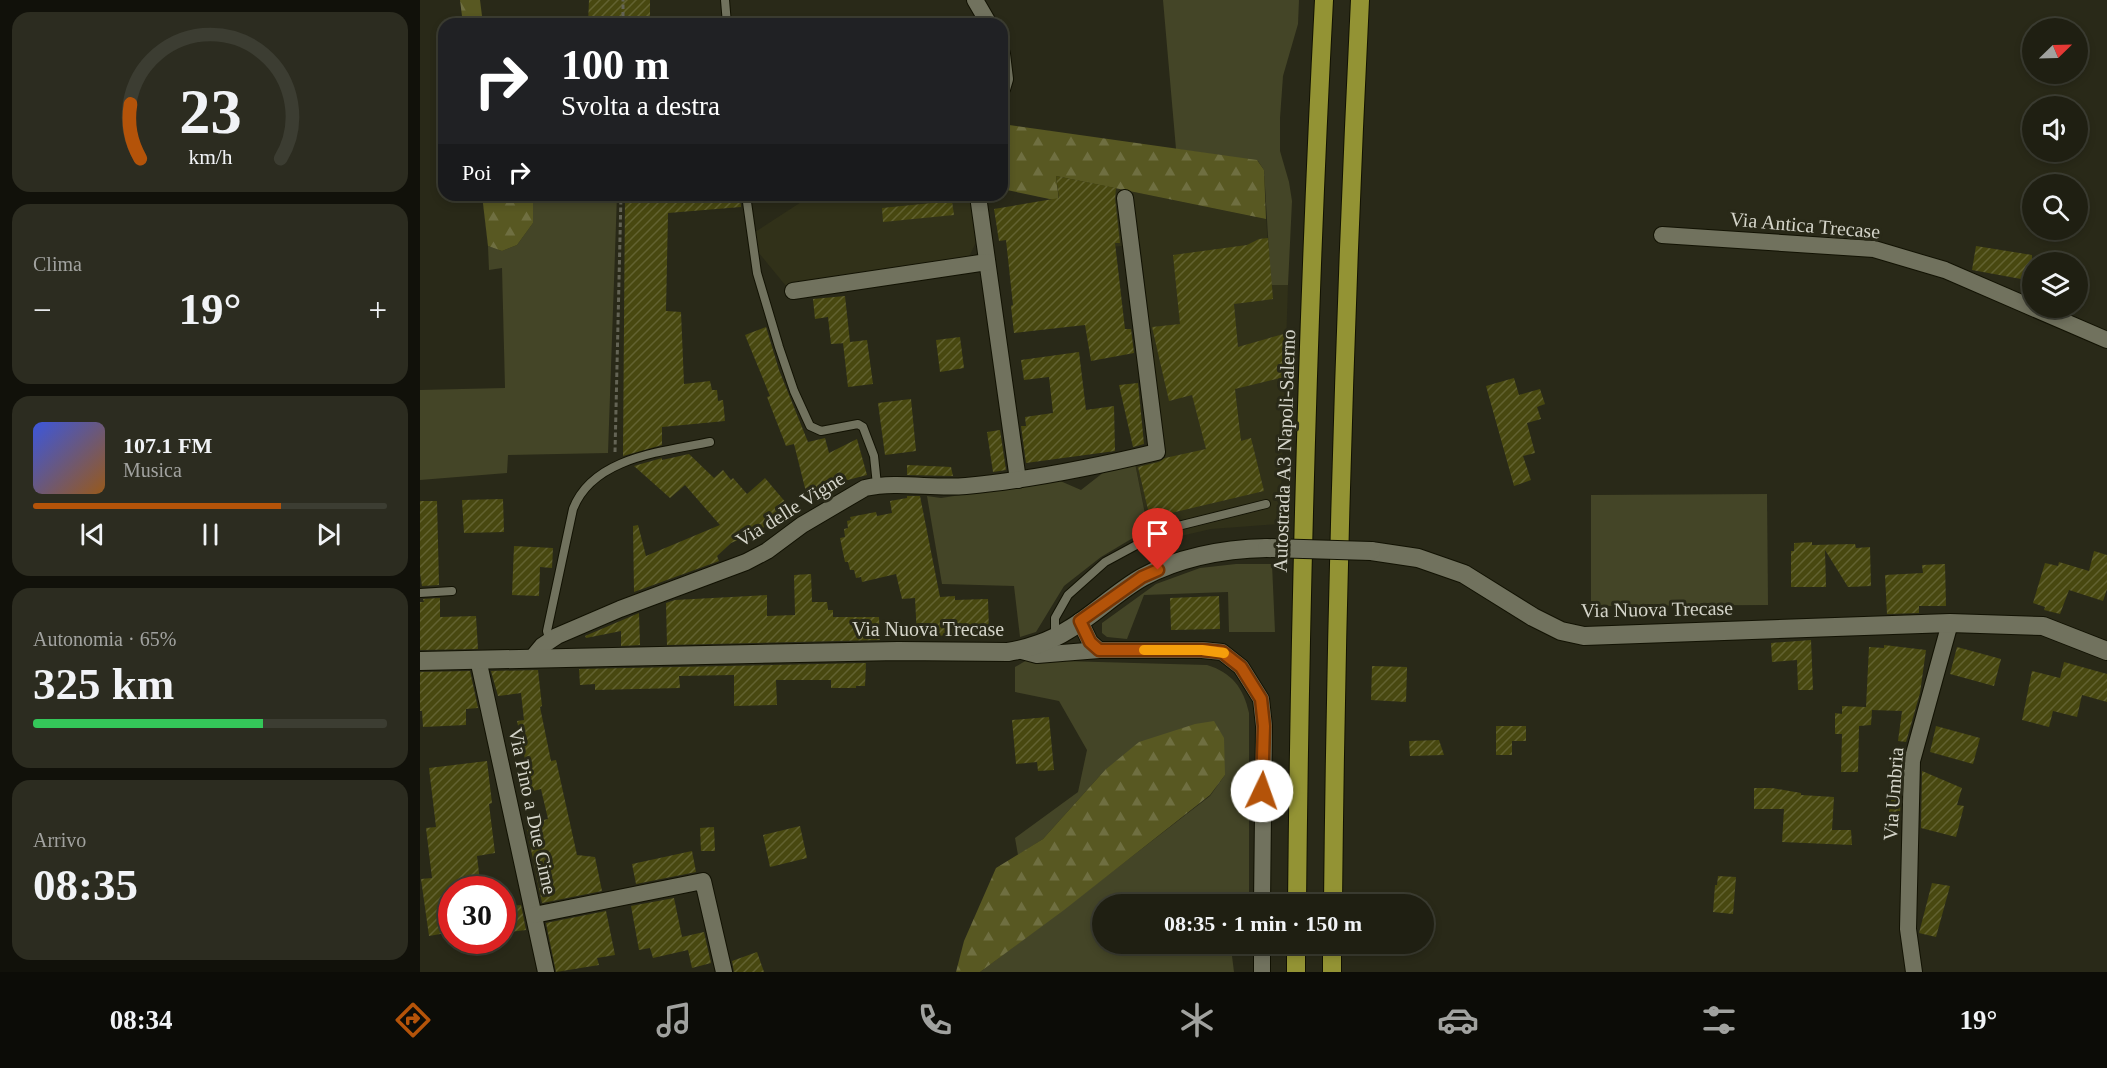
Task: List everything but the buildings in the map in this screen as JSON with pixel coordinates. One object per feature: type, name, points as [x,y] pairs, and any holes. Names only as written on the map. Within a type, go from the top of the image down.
[{"type":"highway","name":"Autostrada A3 Napoli-Salerno","points":[[1297,894],[1299,697],[1324,0]]},
{"type":"highway","points":[[1333,894],[1335,689],[1340,514],[1360,0]]},
{"type":"highway","points":[[1296,954],[1296,972]]},
{"type":"highway","points":[[1332,954],[1332,972]]},
{"type":"street","points":[[975,0],[986,18]]},
{"type":"street","name":"Via delle Vigne","points":[[532,658],[550,641],[620,609],[746,562],[767,551],[802,525],[865,488],[877,485],[938,488],[1018,480],[1079,470],[1157,452],[1125,198]]},
{"type":"street","points":[[979,201],[1018,480]]},
{"type":"street","name":"Via Antica Trecase","points":[[1662,235],[1874,249],[1945,270],[2107,340]]},
{"type":"street","points":[[793,291],[987,262]]},
{"type":"street","name":"Via Nuova Trecase","points":[[420,661],[898,651],[1008,652],[1068,629],[1142,577],[1174,563],[1232,549],[1267,548],[1371,551],[1418,558],[1464,574],[1533,617],[1561,631],[1584,636],[1950,623],[2043,626],[2107,651]]},
{"type":"street","name":"Via Umbria","points":[[1914,972],[1908,929],[1912,760],[1950,623]]},
{"type":"street","points":[[1068,629],[1090,642],[1090,651]]},
{"type":"street","points":[[1018,650],[1037,655],[1090,651],[1202,650],[1222,652],[1241,667],[1261,699],[1264,726],[1262,894]]},
{"type":"street","name":"Via Pino a Due Cime","points":[[478,659],[546,972]]},
{"type":"street","points":[[534,915],[703,881],[724,972]]},
{"type":"street","points":[[1262,954],[1262,972]]},
{"type":"lane","points":[[725,0],[726,18]]},
{"type":"lane","points":[[747,201],[757,273],[794,391],[810,426],[820,431],[858,424],[863,427],[874,456],[877,485]]},
{"type":"lane","points":[[550,641],[547,631],[573,509],[578,496],[615,466],[644,455],[710,442]]},
{"type":"lane","points":[[1068,629],[1055,618],[1068,595],[1105,562],[1166,529],[1266,504]]},
{"type":"lane","points":[[420,592],[452,591]]},
{"type":"path","points":[[623,0],[623,18]]},
{"type":"path","points":[[615,466],[621,201]]},
{"type":"shaded area","points":[[1056,176],[1266,219],[1271,285],[1288,285],[1280,524],[1211,529],[1181,536],[1152,547],[1135,463],[1165,458],[1140,244],[1066,252]]},
{"type":"shaded area","points":[[803,201],[973,201],[976,242],[970,255],[959,261],[786,286],[758,252],[755,232]]},
{"type":"green space","points":[[460,0],[480,0],[482,18],[462,18]]},
{"type":"green space","points":[[1163,0],[1299,0],[1298,24],[1283,76],[1280,118],[1280,151],[1292,201],[1288,285],[1271,285],[1264,170],[1258,161],[1176,149]]},
{"type":"green space","points":[[1008,125],[1257,160],[1264,170],[1266,219],[1056,176],[1059,201],[1008,190]]},
{"type":"green space","points":[[483,201],[533,201],[533,223],[517,245],[502,251],[488,246]]},
{"type":"green space","points":[[533,201],[617,201],[608,453],[508,455],[507,473],[420,480],[420,390],[505,388],[502,268],[489,270],[488,246],[502,251],[517,245],[533,223]]},
{"type":"green space","points":[[1135,463],[1148,529],[1101,557],[1064,586],[1036,632],[1020,637],[1014,586],[942,584],[927,496],[941,498],[1058,480],[1081,490],[1104,472]]},
{"type":"green space","points":[[1767,494],[1768,605],[1591,606],[1591,495]]},
{"type":"green space","points":[[1236,564],[1272,564],[1275,632],[1229,632],[1228,592],[1144,595],[1127,639],[1107,637],[1102,633],[1102,623],[1156,584],[1200,568]]},
{"type":"green space","points":[[1027,660],[1207,665],[1223,672],[1235,682],[1244,696],[1249,713],[1249,894],[1092,894],[1092,954],[1249,954],[1232,956],[1234,972],[980,972],[1210,796],[1225,775],[1105,770],[1043,839],[1018,855],[1015,838],[1078,792],[1087,750],[1059,701],[1015,692],[1015,667]]},
{"type":"green space","points":[[1214,721],[1224,738],[1225,775],[1210,795],[1064,910],[980,972],[956,972],[964,941],[996,868],[1043,839],[1105,770],[1139,742],[1195,724]]},
{"type":"slow traffic","points":[[1144,650],[1202,650],[1224,653]]},
{"type":"route","points":[[1158,570],[1142,577],[1080,621],[1090,642],[1099,650],[1222,652],[1241,667],[1261,699],[1264,726],[1262,791]]}]
